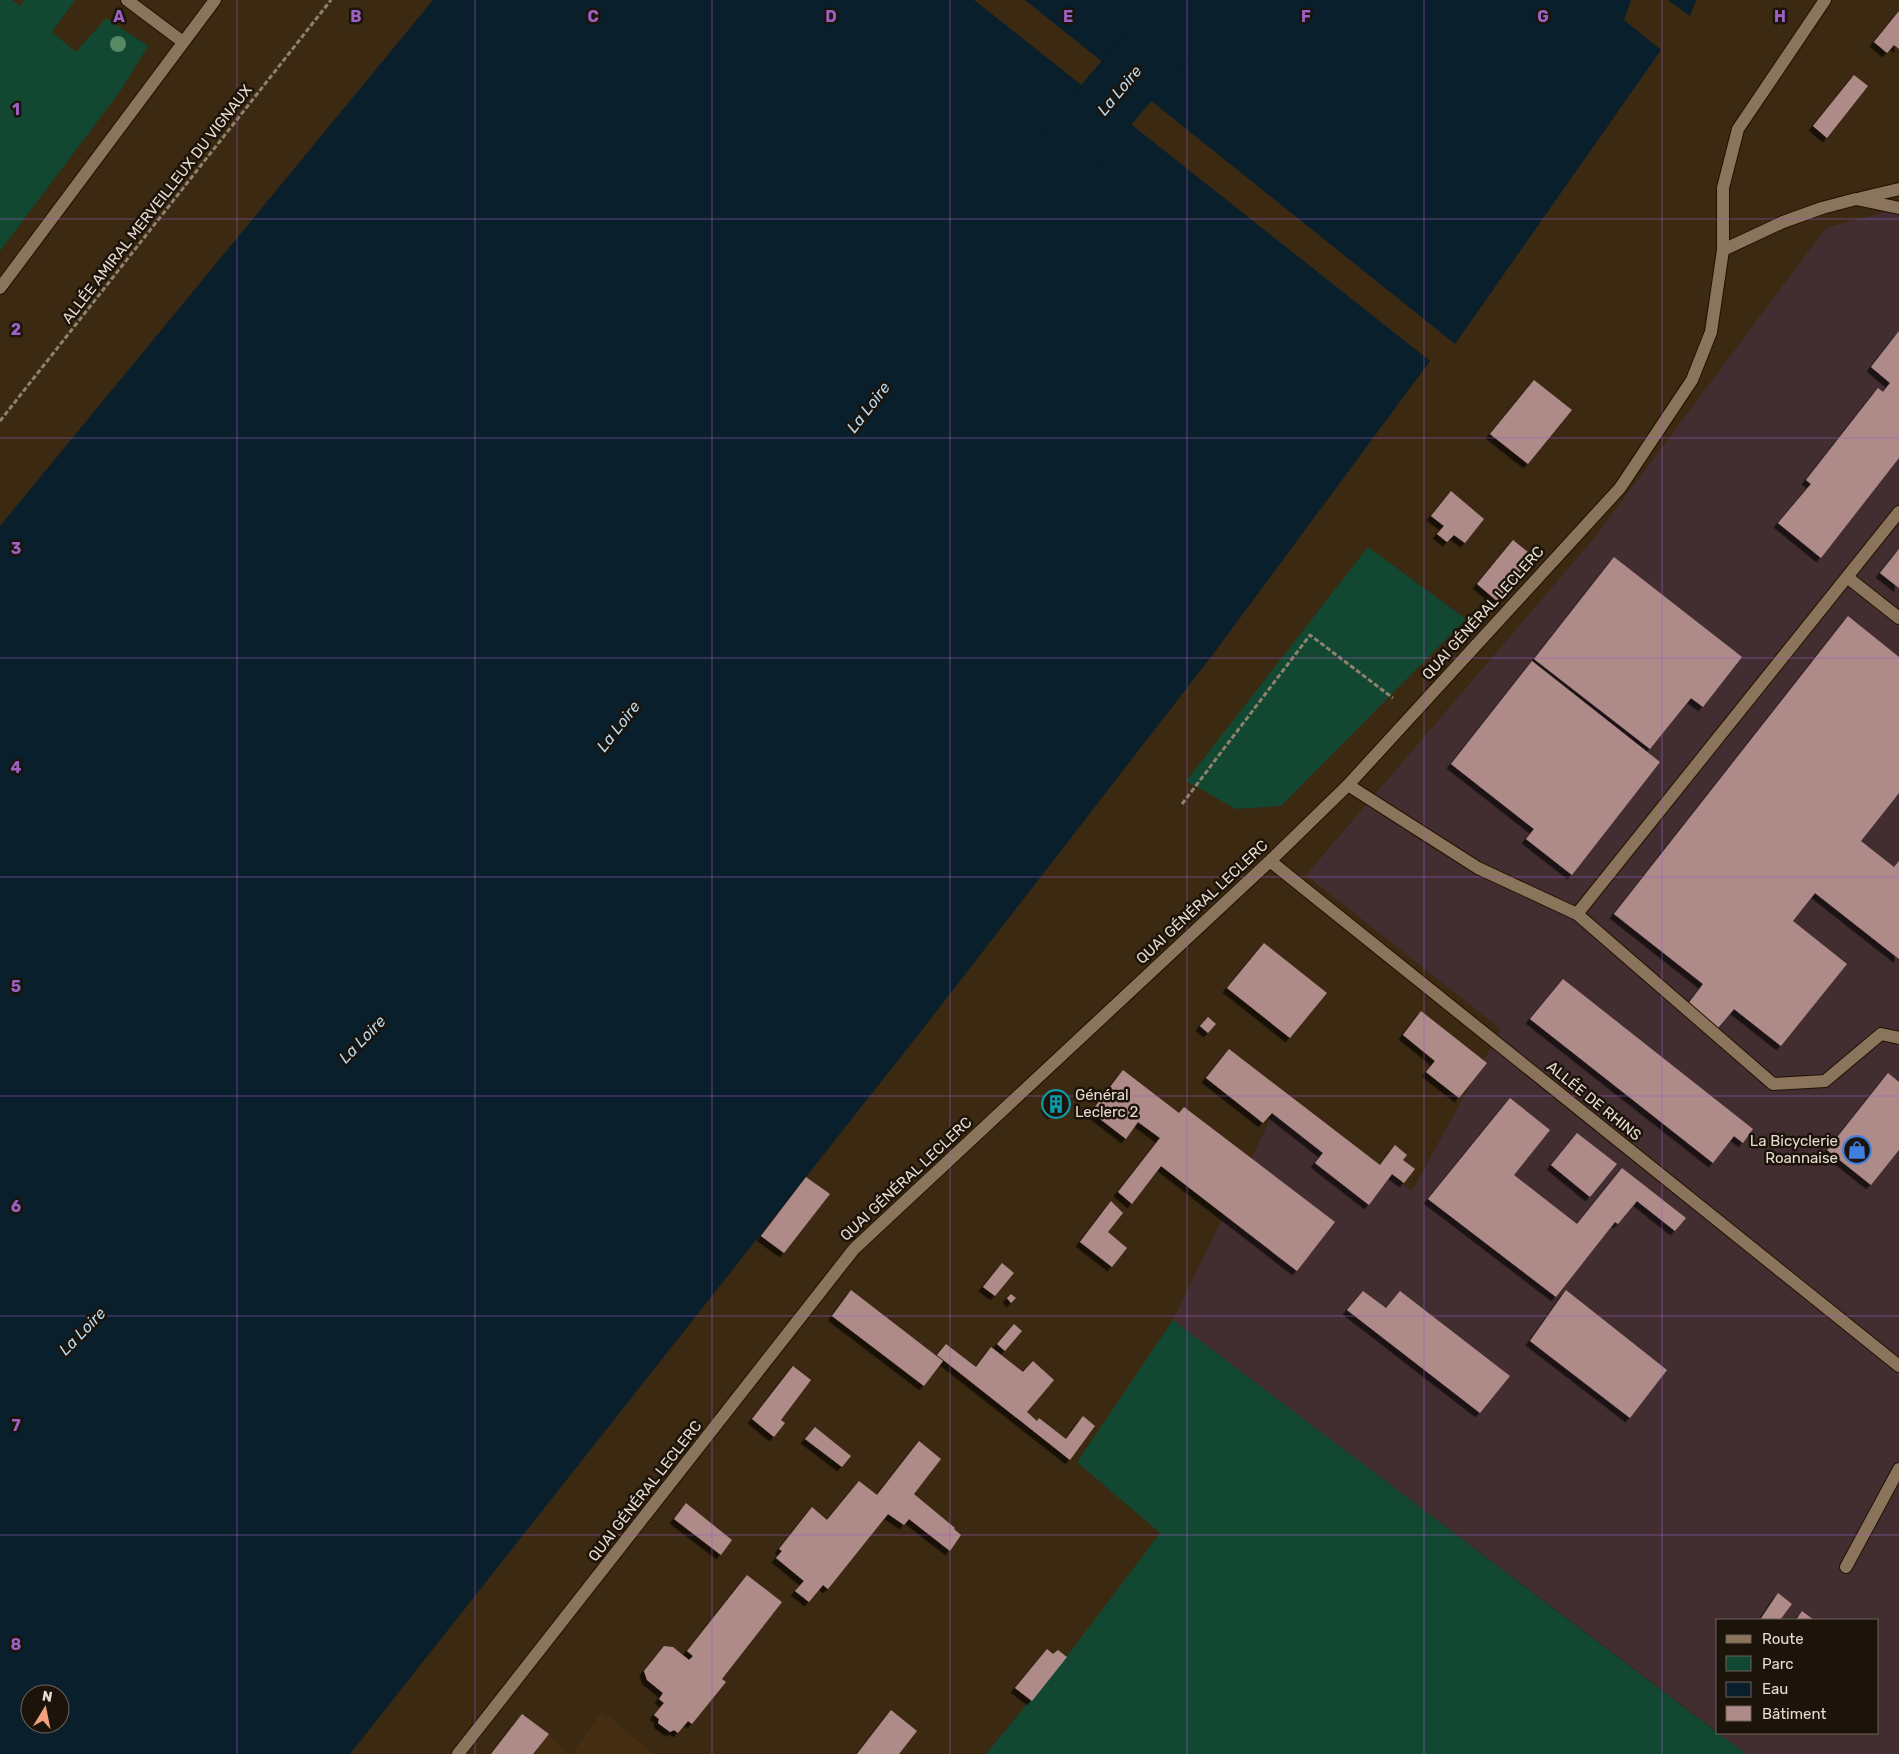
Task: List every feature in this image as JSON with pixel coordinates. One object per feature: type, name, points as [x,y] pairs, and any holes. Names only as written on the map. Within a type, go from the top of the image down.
[{"type":"street","points":[[126,0],[184,42]]},
{"type":"street","points":[[0,288],[215,0]]},
{"type":"street","name":"QUAI GÉNÉRAL LECLERC","points":[[458,1754],[854,1249],[1270,861],[1348,785],[1620,488],[1692,380],[1711,332],[1723,250],[1724,188],[1738,129],[1825,0]]},
{"type":"street","points":[[1723,250],[1782,222],[1822,208],[1899,189]]},
{"type":"street","points":[[1856,199],[1899,208]]},
{"type":"street","points":[[1577,914],[1899,512]]},
{"type":"street","points":[[1847,577],[1899,618]]},
{"type":"street","points":[[1348,785],[1478,868],[1577,914],[1773,1084],[1825,1081],[1881,1034],[1899,1038]]},
{"type":"street","name":"ALLÉE DE RHINS","points":[[1270,861],[1899,1366]]},
{"type":"street","points":[[1846,1567],[1899,1469]]},
{"type":"path","name":"ALLÉE AMIRAL MERVEILLEUX DU VIGNAUX","points":[[0,421],[331,0]]},
{"type":"path","points":[[1182,804],[1310,635],[1414,713]]},
{"type":"shaded area","points":[[1899,208],[1899,1754],[1746,1754],[1719,1734],[1879,1734],[1879,1619],[1716,1619],[1716,1730],[1173,1320],[1284,1091],[1412,1191],[1501,1029],[1306,875],[1595,537],[1826,228]]},
{"type":"shaded area","points":[[602,1711],[654,1754],[572,1754]]},
{"type":"shaded area","points":[[522,1714],[549,1734],[567,1754],[491,1754]]},
{"type":"green space","points":[[0,0],[12,0],[20,6],[24,0],[75,0],[52,32],[76,52],[106,18],[148,46],[121,90],[0,251]]},
{"type":"green space","points":[[1368,547],[1466,619],[1281,806],[1236,809],[1186,781]]},
{"type":"green space","points":[[1173,1320],[1716,1731],[1716,1734],[1720,1734],[1746,1754],[986,1754],[1074,1647],[1160,1533],[1077,1462]]},
{"type":"water","points":[[433,0],[974,0],[1430,361],[1214,653],[922,1030],[350,1754],[0,1754],[0,526]]},
{"type":"water","points":[[1025,0],[1631,0],[1624,20],[1661,50],[1455,344]]},
{"type":"water","points":[[1668,0],[1696,0],[1690,16]]},
{"type":"building","points":[[1899,11],[1899,49],[1894,45],[1887,53],[1874,42]]},
{"type":"building","points":[[1854,75],[1868,86],[1827,138],[1813,126]]},
{"type":"building","points":[[1899,331],[1899,458],[1821,558],[1778,523],[1811,484],[1806,480],[1878,388],[1883,392],[1890,383],[1871,367]]},
{"type":"building","points":[[1534,380],[1572,410],[1528,464],[1490,434]]},
{"type":"building","points":[[1451,491],[1484,519],[1465,543],[1454,535],[1447,542],[1437,534],[1444,526],[1431,516]]},
{"type":"building","points":[[1513,540],[1533,556],[1497,601],[1477,584]]},
{"type":"building","points":[[1899,549],[1899,588],[1880,573]]},
{"type":"building","points":[[1614,557],[1742,657],[1703,707],[1691,698],[1650,749],[1534,659]]},
{"type":"building","points":[[1848,616],[1899,657],[1899,793],[1861,841],[1894,867],[1899,861],[1899,959],[1815,893],[1793,921],[1847,964],[1781,1046],[1734,1009],[1718,1028],[1688,1004],[1703,984],[1614,914]]},
{"type":"building","points":[[1532,661],[1660,762],[1572,875],[1526,839],[1534,829],[1451,764]]},
{"type":"building","points":[[1264,943],[1327,993],[1290,1038],[1227,988]]},
{"type":"building","points":[[1563,979],[1753,1129],[1743,1143],[1734,1136],[1713,1163],[1530,1019]]},
{"type":"building","points":[[1421,1011],[1487,1063],[1459,1098],[1426,1072],[1435,1061],[1403,1035]]},
{"type":"building","points":[[1208,1017],[1216,1024],[1208,1033],[1200,1026]]},
{"type":"building","points":[[1229,1049],[1380,1165],[1395,1145],[1407,1155],[1403,1160],[1415,1169],[1404,1183],[1392,1174],[1369,1205],[1315,1163],[1323,1153],[1272,1113],[1263,1123],[1206,1078]]},
{"type":"building","points":[[1123,1070],[1179,1113],[1184,1107],[1335,1222],[1297,1271],[1161,1166],[1132,1204],[1118,1192],[1160,1138],[1138,1122],[1126,1139],[1091,1112]]},
{"type":"building","points":[[1888,1073],[1899,1082],[1899,1150],[1871,1185],[1827,1150]]},
{"type":"building","name":"Général Leclerc 2","points":[[1060,1093],[1067,1101],[1052,1115],[1045,1107]]},
{"type":"building","points":[[1510,1098],[1550,1130],[1514,1175],[1577,1224],[1622,1168],[1686,1218],[1675,1231],[1637,1201],[1618,1224],[1615,1222],[1556,1297],[1428,1199]]},
{"type":"building","points":[[1577,1133],[1617,1164],[1590,1197],[1551,1165]]},
{"type":"building","points":[[806,1177],[830,1194],[784,1253],[761,1236]]},
{"type":"building","points":[[1111,1201],[1123,1213],[1108,1232],[1127,1248],[1112,1267],[1080,1242]]},
{"type":"building","points":[[1002,1263],[1014,1273],[995,1296],[983,1287]]},
{"type":"building","points":[[851,1290],[943,1361],[924,1386],[832,1316]]},
{"type":"building","points":[[1566,1290],[1667,1370],[1630,1418],[1530,1341]]},
{"type":"building","points":[[1363,1291],[1386,1308],[1400,1291],[1510,1376],[1480,1413],[1347,1310]]},
{"type":"building","points":[[1011,1294],[1016,1298],[1011,1303],[1007,1298]]},
{"type":"building","points":[[1014,1324],[1022,1331],[1005,1351],[997,1344]]},
{"type":"building","points":[[946,1344],[976,1367],[991,1347],[1023,1372],[1033,1361],[1054,1380],[1027,1412],[1037,1421],[1039,1418],[1066,1439],[1083,1416],[1095,1426],[1070,1460],[937,1355]]},
{"type":"building","points":[[793,1366],[811,1380],[781,1420],[785,1423],[774,1437],[752,1419]]},
{"type":"building","points":[[815,1427],[851,1456],[842,1467],[805,1439]]},
{"type":"building","points":[[919,1441],[941,1459],[914,1494],[961,1535],[950,1551],[909,1519],[904,1525],[888,1514],[828,1589],[823,1585],[809,1602],[795,1591],[804,1581],[776,1558],[782,1551],[779,1549],[812,1507],[827,1520],[859,1481],[877,1495]]},
{"type":"building","points":[[686,1503],[732,1540],[721,1555],[674,1519]]},
{"type":"building","points":[[747,1575],[782,1602],[722,1679],[726,1682],[692,1724],[688,1721],[678,1733],[674,1730],[670,1732],[658,1723],[659,1719],[654,1715],[664,1703],[659,1699],[663,1693],[647,1680],[644,1671],[664,1646],[673,1647],[689,1660],[693,1656],[687,1651]]},
{"type":"building","points":[[1778,1593],[1792,1604],[1781,1619],[1761,1619]]},
{"type":"building","points":[[1802,1611],[1813,1619],[1797,1619]]},
{"type":"building","points":[[1047,1649],[1053,1654],[1058,1650],[1067,1657],[1032,1701],[1015,1688]]},
{"type":"building","points":[[891,1710],[917,1731],[899,1754],[857,1754]]},
{"type":"building","points":[[522,1714],[549,1734],[533,1754],[491,1754]]},
{"type":"waterway","name":"La Loire","points":[[1052,173],[1112,98],[1196,0]]},
{"type":"place","name":"Général Leclerc 2","points":[[1056,1104]]},
{"type":"place","name":"La Bicyclerie Roannaise","points":[[1857,1150]]}]
